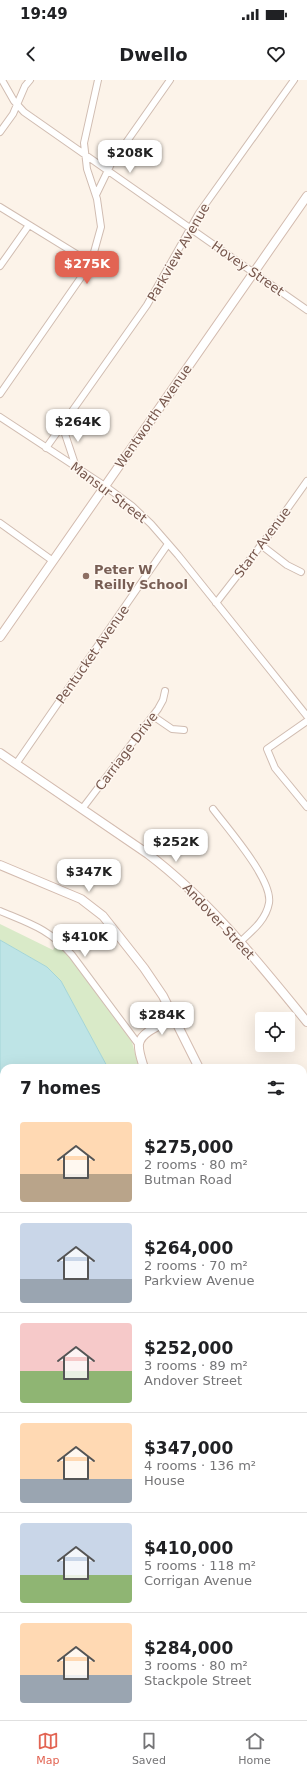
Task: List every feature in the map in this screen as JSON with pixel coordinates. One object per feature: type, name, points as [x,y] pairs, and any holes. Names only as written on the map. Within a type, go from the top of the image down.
[{"type":"street","name":"Hovey Street","points":[[2,80],[24,112],[307,310]]},
{"type":"street","points":[[0,132],[12,114],[25,86],[30,80]]},
{"type":"street","points":[[0,394],[91,263],[100,227],[96,195],[87,169],[84,143],[98,80]]},
{"type":"street","points":[[96,195],[108,170],[170,80]]},
{"type":"street","name":"Parkview Avenue","points":[[46,448],[147,306],[199,213],[294,80]]},
{"type":"street","name":"Wentworth Avenue","points":[[0,637],[307,196]]},
{"type":"street","points":[[0,207],[91,263]]},
{"type":"street","points":[[0,266],[29,225]]},
{"type":"street","name":"Mansur Street","points":[[0,417],[105,486],[132,506],[168,544],[307,716]]},
{"type":"street","points":[[62,425],[76,467]]},
{"type":"street","name":"Starr Avenue","points":[[216,603],[261,545],[307,481]]},
{"type":"street","points":[[0,523],[53,561]]},
{"type":"street","name":"Pentucket Avenue","points":[[16,764],[168,544]]},
{"type":"street","points":[[261,545],[287,565],[301,572]]},
{"type":"street","name":"Carriage Drive","points":[[82,809],[153,716],[163,700],[165,691]]},
{"type":"street","points":[[153,716],[172,729],[184,730]]},
{"type":"street","points":[[307,721],[268,749],[275,768],[307,807]]},
{"type":"street","name":"Andover Street","points":[[0,753],[148,854],[170,871],[240,942],[307,1022]]},
{"type":"street","points":[[213,809],[260,875],[268,889],[269,896],[267,910],[261,920],[240,942]]},
{"type":"street","points":[[0,865],[81,899],[103,916],[150,975],[163,996],[197,1064]]},
{"type":"street","points":[[0,911],[46,931],[61,943],[72,955],[139,1045],[143,1064]]},
{"type":"street","points":[[139,1045],[143,1036],[148,1032],[174,1018]]},
{"type":"green space","points":[[0,924],[53,950],[58,942],[132,1042],[138,1064],[106,1064],[61,981],[47,967],[0,940]]},
{"type":"water","points":[[0,940],[47,967],[61,981],[106,1064],[0,1064]]},
{"type":"place","name":"Peter W Reilly School","points":[[86,576]]}]
